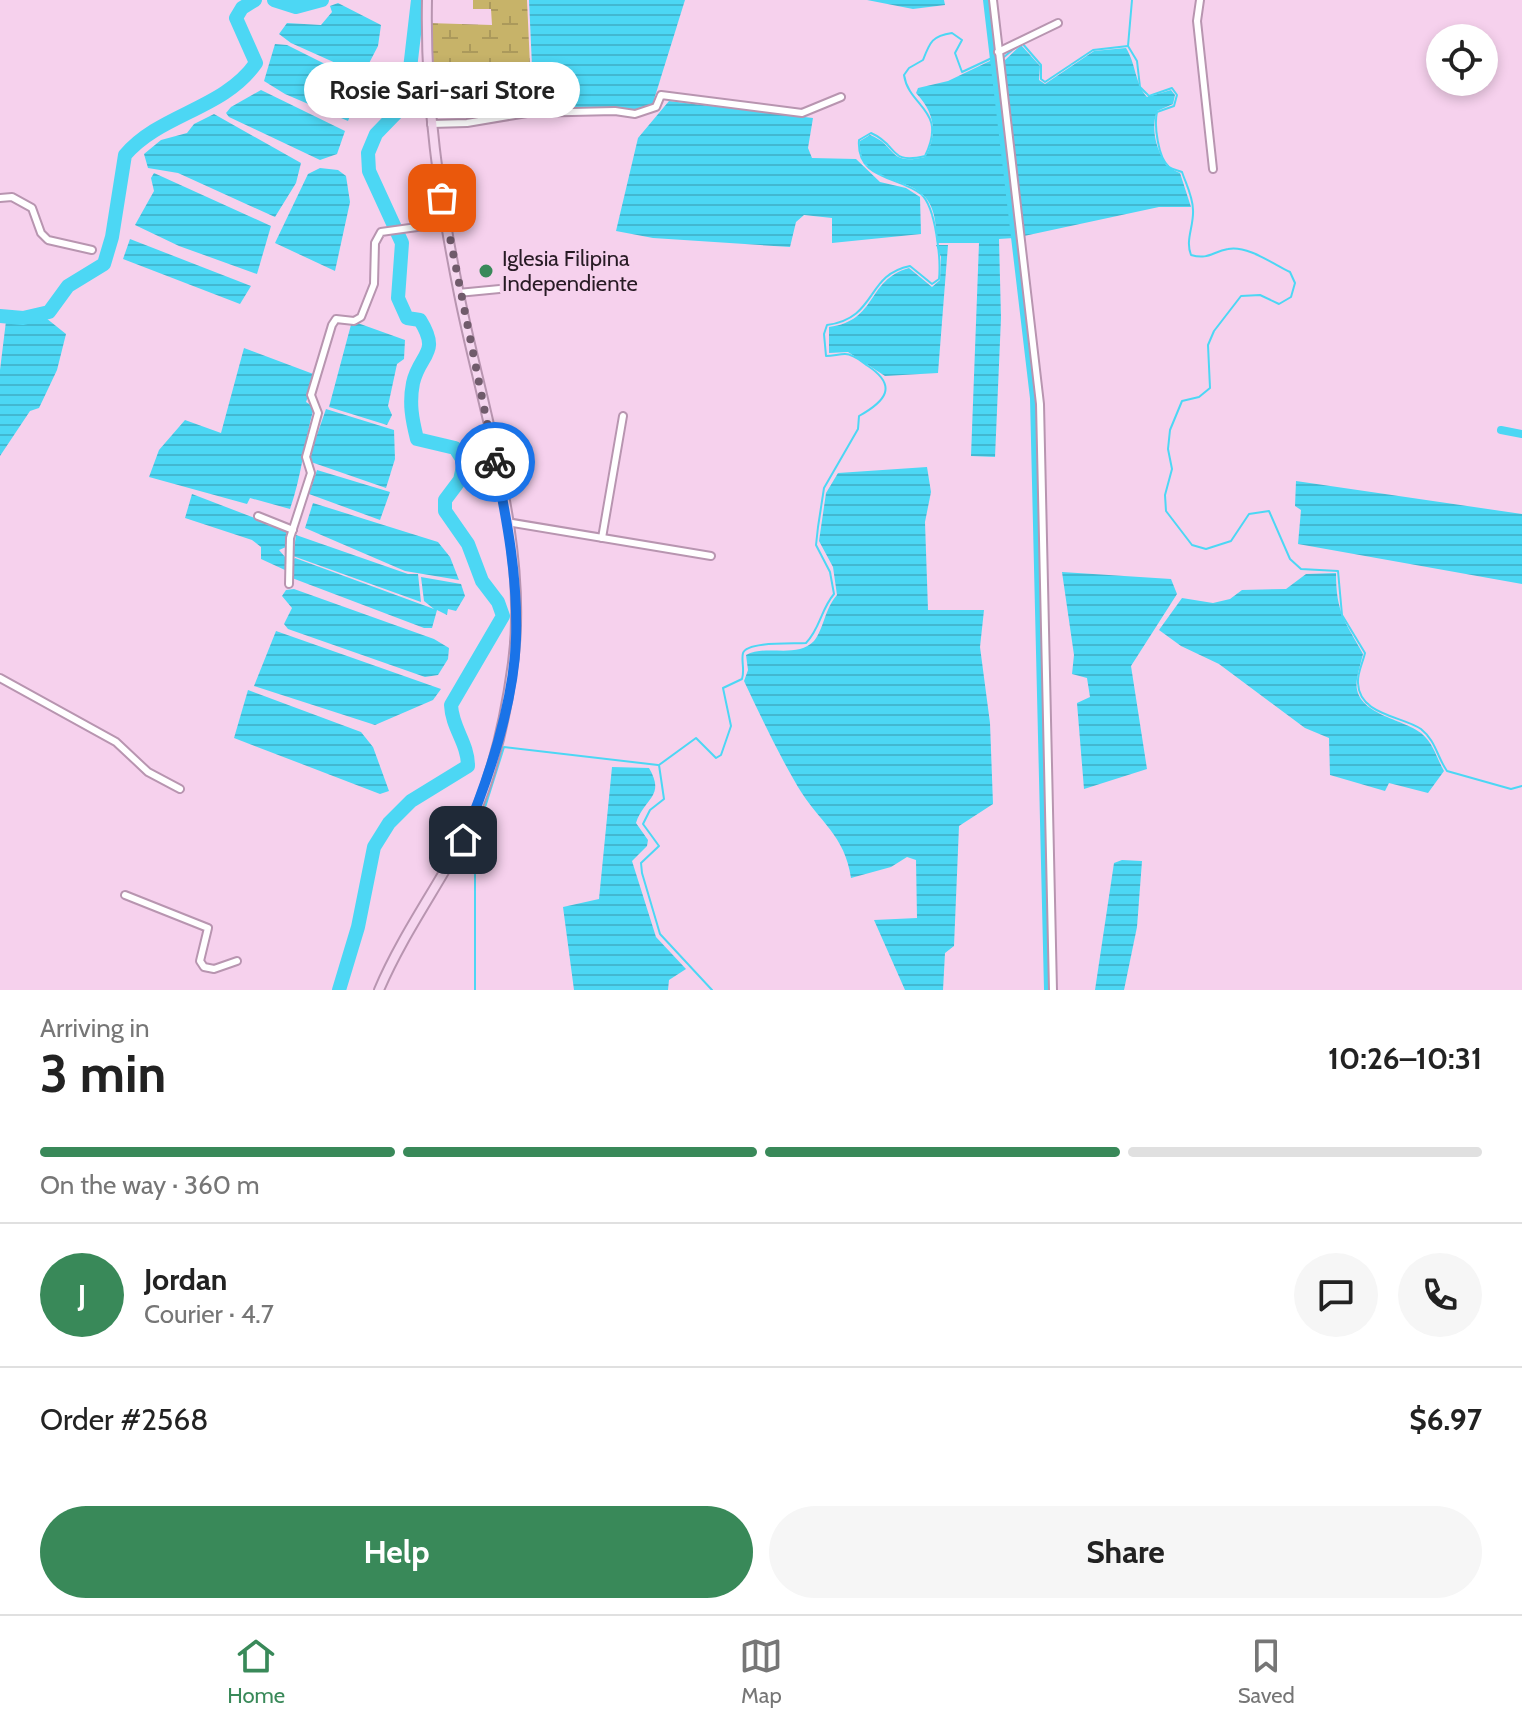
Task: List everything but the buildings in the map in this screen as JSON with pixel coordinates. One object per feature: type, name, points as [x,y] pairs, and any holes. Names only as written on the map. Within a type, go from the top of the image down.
[{"type":"street","points":[[379,990],[406,933],[463,840],[490,764],[516,640],[515,581],[507,522],[458,293],[431,124],[425,69],[427,0]]},
{"type":"street","points":[[993,0],[1040,404],[1053,990]]},
{"type":"street","points":[[1200,0],[1197,21],[1213,169]]},
{"type":"street","points":[[999,57],[1058,23]]},
{"type":"street","points":[[431,124],[467,123],[527,113],[615,111],[635,114],[656,107],[661,95],[802,113],[841,97]]},
{"type":"street","points":[[0,198],[12,197],[32,208],[41,233],[48,240],[92,250]]},
{"type":"street","points":[[289,584],[288,552],[311,473],[306,457],[318,410],[311,398],[321,356],[334,321],[354,321],[361,317],[374,284],[375,243],[387,229],[446,223]]},
{"type":"street","points":[[458,293],[541,285]]},
{"type":"street","points":[[602,538],[623,416]]},
{"type":"street","points":[[258,516],[293,530]]},
{"type":"street","points":[[507,522],[711,556]]},
{"type":"street","points":[[0,678],[108,738],[148,772],[180,789]]},
{"type":"street","points":[[125,895],[208,928],[200,961],[204,967],[214,969],[237,961]]},
{"type":"green space","points":[[473,0],[527,0],[532,110],[498,115],[497,105],[480,106],[475,69],[466,65],[429,67],[428,23],[492,25],[491,9],[473,9]]},
{"type":"water","points":[[529,0],[685,0],[652,106],[646,111],[534,110]]},
{"type":"water","points":[[867,0],[944,0],[945,5],[913,9]]},
{"type":"water","points":[[338,3],[381,25],[378,46],[365,71],[358,73],[291,43],[279,34],[287,23],[321,25],[332,12],[330,6]]},
{"type":"water","points":[[275,44],[287,45],[363,83],[348,121],[285,94],[264,81]]},
{"type":"water","points":[[1021,45],[1040,66],[1039,80],[1045,84],[1094,51],[1126,48],[1147,97],[1171,90],[1175,95],[1173,104],[1157,111],[1155,138],[1166,163],[1180,173],[1191,207],[1159,207],[1024,236],[1002,63]]},
{"type":"water","points":[[992,60],[1014,238],[999,239],[1001,318],[995,457],[971,456],[979,243],[937,243],[931,205],[914,189],[873,171],[861,154],[860,141],[870,135],[879,139],[898,157],[925,157],[933,132],[931,116],[916,93],[918,88],[948,81]]},
{"type":"water","points":[[261,90],[345,131],[337,154],[320,160],[226,113]]},
{"type":"water","points":[[669,101],[813,118],[808,148],[812,158],[856,159],[880,182],[906,188],[920,197],[921,234],[832,243],[832,218],[804,215],[796,222],[790,247],[653,238],[616,231],[638,138]]},
{"type":"water","points":[[214,114],[301,163],[296,183],[275,217],[178,173],[148,168],[144,154],[161,140],[187,133],[194,124]]},
{"type":"water","points":[[320,168],[338,170],[346,176],[350,202],[335,271],[275,243],[308,174]]},
{"type":"water","points":[[154,173],[271,226],[257,274],[179,246],[135,225],[154,191],[151,178]]},
{"type":"water","points":[[130,239],[251,286],[240,304],[123,259]]},
{"type":"water","points":[[936,245],[948,245],[938,373],[885,376],[848,352],[829,353],[829,327],[856,317],[885,281],[895,274],[909,268],[932,287],[940,280],[941,257]]},
{"type":"water","points":[[46,318],[66,334],[57,370],[39,408],[30,411],[0,456],[0,370],[6,321]]},
{"type":"water","points":[[352,321],[405,340],[404,359],[397,364],[388,406],[392,415],[387,425],[329,407]]},
{"type":"water","points":[[244,348],[316,375],[306,402],[314,407],[290,509],[250,498],[247,504],[149,477],[159,450],[185,420],[221,433]]},
{"type":"water","points":[[326,409],[394,430],[395,459],[386,488],[311,462],[310,455]]},
{"type":"water","points":[[927,467],[931,492],[925,522],[928,610],[984,610],[980,647],[990,723],[993,804],[959,826],[954,946],[945,953],[943,990],[905,990],[874,920],[917,918],[916,860],[907,857],[891,867],[851,878],[843,851],[798,787],[744,681],[748,670],[746,655],[799,649],[814,641],[837,595],[833,567],[819,541],[826,493],[838,473]]},
{"type":"water","points":[[317,470],[390,492],[380,520],[309,494]]},
{"type":"water","points":[[1296,481],[1522,514],[1522,584],[1298,544],[1301,510],[1295,506]]},
{"type":"water","points":[[192,494],[286,530],[286,547],[279,550],[286,558],[285,570],[261,559],[261,547],[252,540],[185,518]]},
{"type":"water","points":[[313,503],[438,542],[450,557],[459,580],[405,571],[305,528]]},
{"type":"water","points":[[296,535],[408,574],[418,574],[421,602],[293,556]]},
{"type":"water","points":[[295,558],[434,609],[424,601],[421,577],[461,584],[465,596],[456,611],[448,609],[447,615],[437,610],[432,628],[424,628],[292,578],[291,562]]},
{"type":"water","points":[[1062,572],[1171,579],[1177,594],[1131,666],[1147,769],[1084,789],[1077,703],[1090,697],[1087,678],[1072,674],[1074,655]]},
{"type":"water","points":[[1336,573],[1340,608],[1363,654],[1357,676],[1357,691],[1370,708],[1413,728],[1429,742],[1444,771],[1428,793],[1389,783],[1385,791],[1330,775],[1329,738],[1305,728],[1219,664],[1181,646],[1159,630],[1182,598],[1213,603],[1230,599],[1242,590],[1286,589],[1306,574]]},
{"type":"water","points":[[294,589],[434,639],[449,648],[448,659],[438,675],[425,677],[288,629],[284,624],[292,608],[282,596],[286,590]]},
{"type":"water","points":[[276,631],[441,689],[433,700],[375,725],[254,686]]},
{"type":"water","points":[[248,690],[361,732],[373,747],[389,791],[380,794],[234,738]]},
{"type":"water","points":[[612,767],[649,768],[654,778],[652,797],[636,823],[648,840],[647,846],[632,861],[656,937],[686,969],[669,980],[668,990],[574,990],[563,907],[599,899]]},
{"type":"water","points":[[1122,860],[1142,861],[1137,927],[1124,990],[1095,990],[1114,863]]},
{"type":"waterway","points":[[0,316],[23,318],[49,312],[68,286],[104,264],[112,237],[125,155],[156,130],[227,91],[256,63],[236,18],[242,8],[255,0]]},
{"type":"waterway","points":[[274,0],[296,7],[322,0]]},
{"type":"waterway","points":[[339,990],[358,927],[374,847],[389,823],[411,801],[468,766],[451,705],[503,616],[498,602],[482,581],[468,544],[445,511],[445,500],[460,480],[464,462],[455,448],[417,439],[412,390],[429,340],[420,320],[407,318],[398,298],[402,243],[369,171],[368,153],[376,134],[406,103],[418,0]]},
{"type":"waterway","points":[[987,0],[1034,398],[1048,990]]},
{"type":"waterway","points":[[1132,0],[1128,46],[1137,61],[1140,87],[1149,96],[1172,88],[1177,95],[1174,106],[1157,112],[1157,133],[1165,163],[1182,172],[1191,195],[1191,255],[1202,257],[1228,249],[1243,250],[1290,272],[1295,283],[1291,297],[1279,304],[1260,295],[1241,296],[1214,331],[1208,345],[1210,388],[1199,397],[1182,401],[1170,430],[1168,449],[1172,469],[1165,495],[1166,511],[1192,545],[1206,549],[1231,541],[1249,514],[1269,511],[1290,559],[1301,569],[1338,571],[1342,615],[1365,653],[1358,679],[1360,694],[1366,702],[1421,729],[1447,771],[1511,789],[1522,786]]},
{"type":"waterway","points":[[712,990],[660,934],[642,873],[641,863],[659,846],[643,824],[650,810],[664,799],[659,765],[696,738],[716,758],[721,755],[731,726],[723,688],[742,679],[743,653],[746,649],[762,645],[806,643],[834,594],[830,572],[816,545],[824,488],[858,429],[859,416],[882,399],[885,387],[877,373],[855,357],[845,354],[826,356],[824,334],[827,325],[855,314],[885,278],[896,271],[910,266],[932,284],[939,279],[936,234],[926,201],[912,188],[871,170],[864,163],[859,140],[871,133],[899,156],[925,156],[931,140],[930,118],[907,86],[904,75],[923,60],[936,38],[952,33],[962,40],[955,53],[962,72],[994,57],[998,59]]},
{"type":"waterway","points":[[1022,43],[1041,65],[1041,79],[1045,82],[1093,50],[1128,46]]},
{"type":"waterway","points":[[1004,57],[1017,46]]},
{"type":"waterway","points":[[1501,430],[1522,434]]},
{"type":"waterway","points":[[475,990],[475,839],[504,747],[658,765]]},
{"type":"way so far","points":[[442,198],[458,293],[495,462]]},
{"type":"place","name":"Rosie Sari-sari Store","points":[[442,198]]},
{"type":"place","name":"Iglesia Filipina Independiente","points":[[486,271]]},
{"type":"route","points":[[463,840],[490,764],[516,640],[515,581],[495,462]]}]
